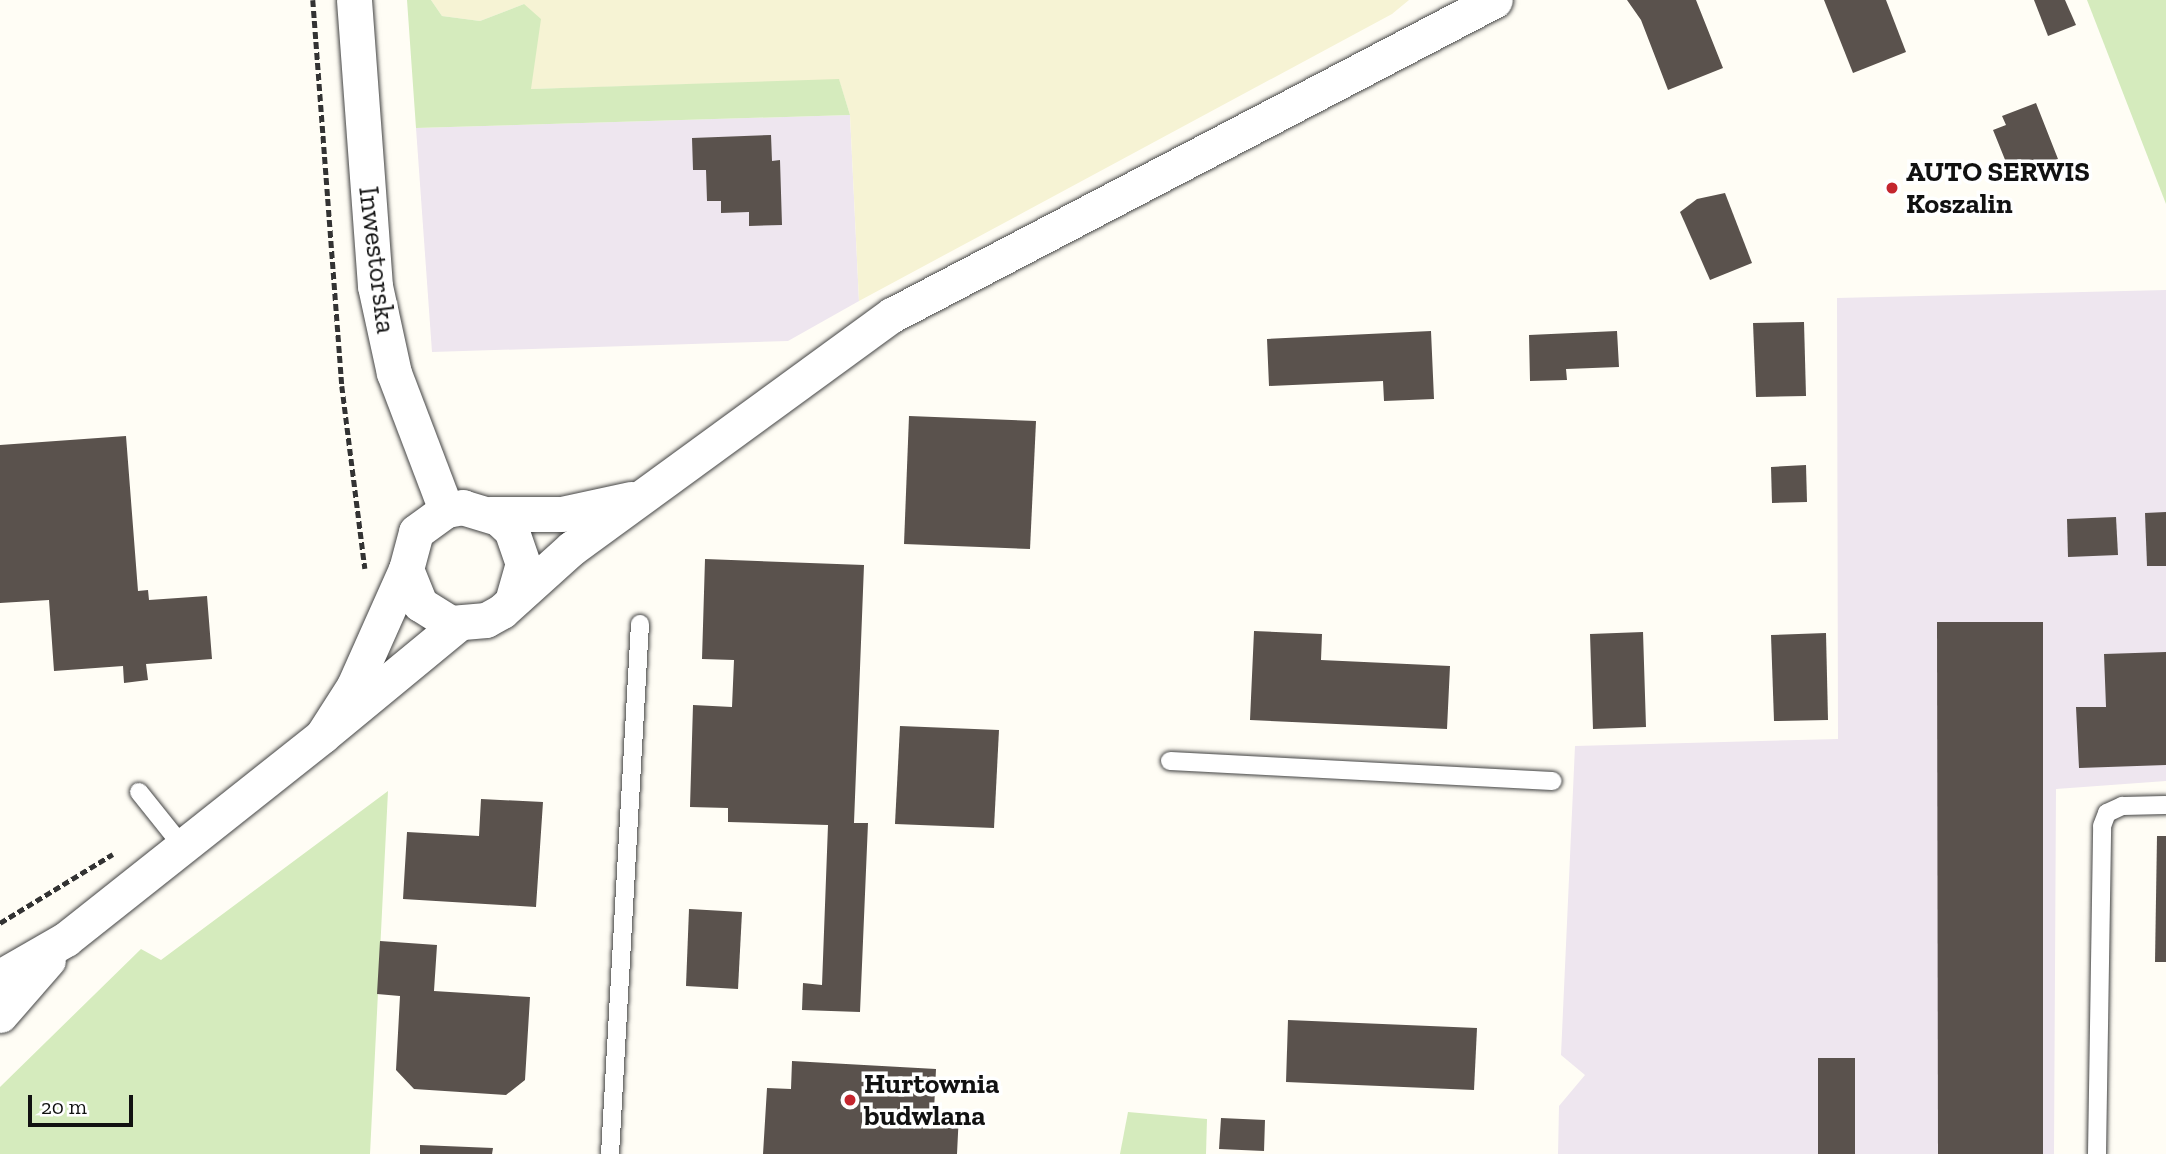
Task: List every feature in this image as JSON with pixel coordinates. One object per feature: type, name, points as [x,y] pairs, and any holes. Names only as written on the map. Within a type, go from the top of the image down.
[{"type":"street","name":"Inwestorska","points":[[354,0],[375,286],[394,373],[446,510]]},
{"type":"street","points":[[406,569],[420,604],[435,616],[459,624],[486,620],[642,497],[892,315],[1478,4]]},
{"type":"street","points":[[322,736],[354,687],[406,569],[416,532],[446,510],[463,507],[489,514],[561,514],[642,497]]},
{"type":"street","points":[[489,514],[511,530],[520,547],[523,564],[513,598]]},
{"type":"street","points":[[0,977],[66,939],[459,624]]},
{"type":"street","points":[[0,1015],[66,939]]},
{"type":"lane","points":[[610,1154],[640,624]]},
{"type":"lane","points":[[1170,761],[1552,780]]},
{"type":"lane","points":[[139,792],[183,847]]},
{"type":"lane","points":[[2097,1154],[2102,826],[2107,813],[2122,806],[2166,805]]},
{"type":"path","points":[[313,0],[342,386],[364,578]]},
{"type":"path","points":[[0,923],[117,851]]},
{"type":"shaded area","points":[[431,0],[1409,0],[1392,14],[859,301],[850,115],[839,80],[531,89],[524,4],[480,21],[442,16]]},
{"type":"shaded area","points":[[850,115],[859,301],[788,341],[432,352],[416,128]]},
{"type":"shaded area","points":[[2166,290],[2166,781],[2056,789],[2054,1154],[1558,1154],[1559,1106],[1585,1075],[1561,1055],[1575,746],[1838,739],[1837,298]]},
{"type":"green space","points":[[407,0],[431,0],[442,16],[480,21],[524,4],[541,19],[531,89],[839,79],[850,115],[416,128]]},
{"type":"green space","points":[[2087,0],[2166,0],[2166,204]]},
{"type":"green space","points":[[388,791],[370,1154],[0,1154],[0,1087],[141,949],[161,960]]},
{"type":"green space","points":[[1128,1112],[1207,1119],[1206,1154],[1120,1154]]},
{"type":"building","points":[[1627,0],[1696,0],[1723,68],[1668,90],[1641,20]]},
{"type":"building","points":[[1824,0],[1886,0],[1906,52],[1853,73]]},
{"type":"building","points":[[2034,0],[2065,0],[2076,25],[2048,36]]},
{"type":"building","points":[[2036,103],[2058,159],[2012,177],[1993,130],[2006,125],[2002,116]]},
{"type":"building","points":[[771,135],[772,161],[780,160],[782,225],[749,226],[749,212],[721,213],[721,201],[707,201],[706,170],[693,170],[692,138]]},
{"type":"building","points":[[1725,193],[1752,263],[1710,280],[1680,212],[1697,199]]},
{"type":"building","points":[[1804,322],[1806,396],[1756,397],[1753,323]]},
{"type":"building","points":[[1431,331],[1434,399],[1384,401],[1383,381],[1269,386],[1267,339]]},
{"type":"building","points":[[1617,331],[1619,367],[1566,369],[1567,380],[1530,381],[1529,335]]},
{"type":"building","points":[[909,416],[1036,421],[1030,549],[904,544]]},
{"type":"building","points":[[126,436],[138,591],[148,590],[149,600],[207,596],[212,659],[146,664],[148,680],[124,683],[123,666],[54,671],[49,600],[0,603],[0,445]]},
{"type":"building","points":[[1806,465],[1807,502],[1772,503],[1771,467]]},
{"type":"building","points":[[2166,512],[2166,566],[2147,566],[2145,513]]},
{"type":"building","points":[[2116,517],[2118,555],[2068,557],[2067,519]]},
{"type":"building","points":[[705,559],[864,565],[854,823],[868,823],[860,1012],[802,1010],[803,983],[822,985],[828,825],[728,822],[728,808],[690,807],[693,705],[732,707],[734,660],[702,659]]},
{"type":"building","points":[[1937,622],[2043,622],[2043,1154],[1938,1154]]},
{"type":"building","points":[[1254,631],[1322,634],[1321,660],[1450,666],[1447,729],[1250,720]]},
{"type":"building","points":[[1643,632],[1646,727],[1593,729],[1590,634]]},
{"type":"building","points":[[1826,633],[1828,720],[1774,721],[1771,635]]},
{"type":"building","points":[[2166,652],[2166,765],[2079,768],[2076,707],[2106,707],[2104,654]]},
{"type":"building","points":[[900,726],[999,730],[994,828],[895,824]]},
{"type":"building","points":[[481,799],[543,802],[536,907],[403,899],[407,832],[479,836]]},
{"type":"building","points":[[2157,836],[2166,836],[2166,962],[2155,962]]},
{"type":"building","points":[[689,909],[742,912],[738,989],[686,986]]},
{"type":"building","points":[[380,941],[437,945],[434,991],[530,997],[525,1080],[506,1095],[414,1089],[396,1070],[400,996],[377,994]]},
{"type":"building","points":[[1288,1020],[1477,1028],[1474,1090],[1286,1082]]},
{"type":"building","points":[[1818,1058],[1855,1058],[1855,1154],[1818,1154]]},
{"type":"building","name":"Hurtownia budwlana","points":[[792,1061],[936,1069],[934,1111],[959,1113],[957,1154],[763,1154],[767,1088],[791,1089]]},
{"type":"building","points":[[1221,1118],[1265,1120],[1264,1151],[1219,1149]]},
{"type":"building","points":[[420,1145],[493,1148],[492,1154],[420,1154]]},
{"type":"place","name":"AUTO SERWIS Koszalin","points":[[1892,188]]},
{"type":"place","name":"Hurtownia budwlana","points":[[850,1100]]}]
